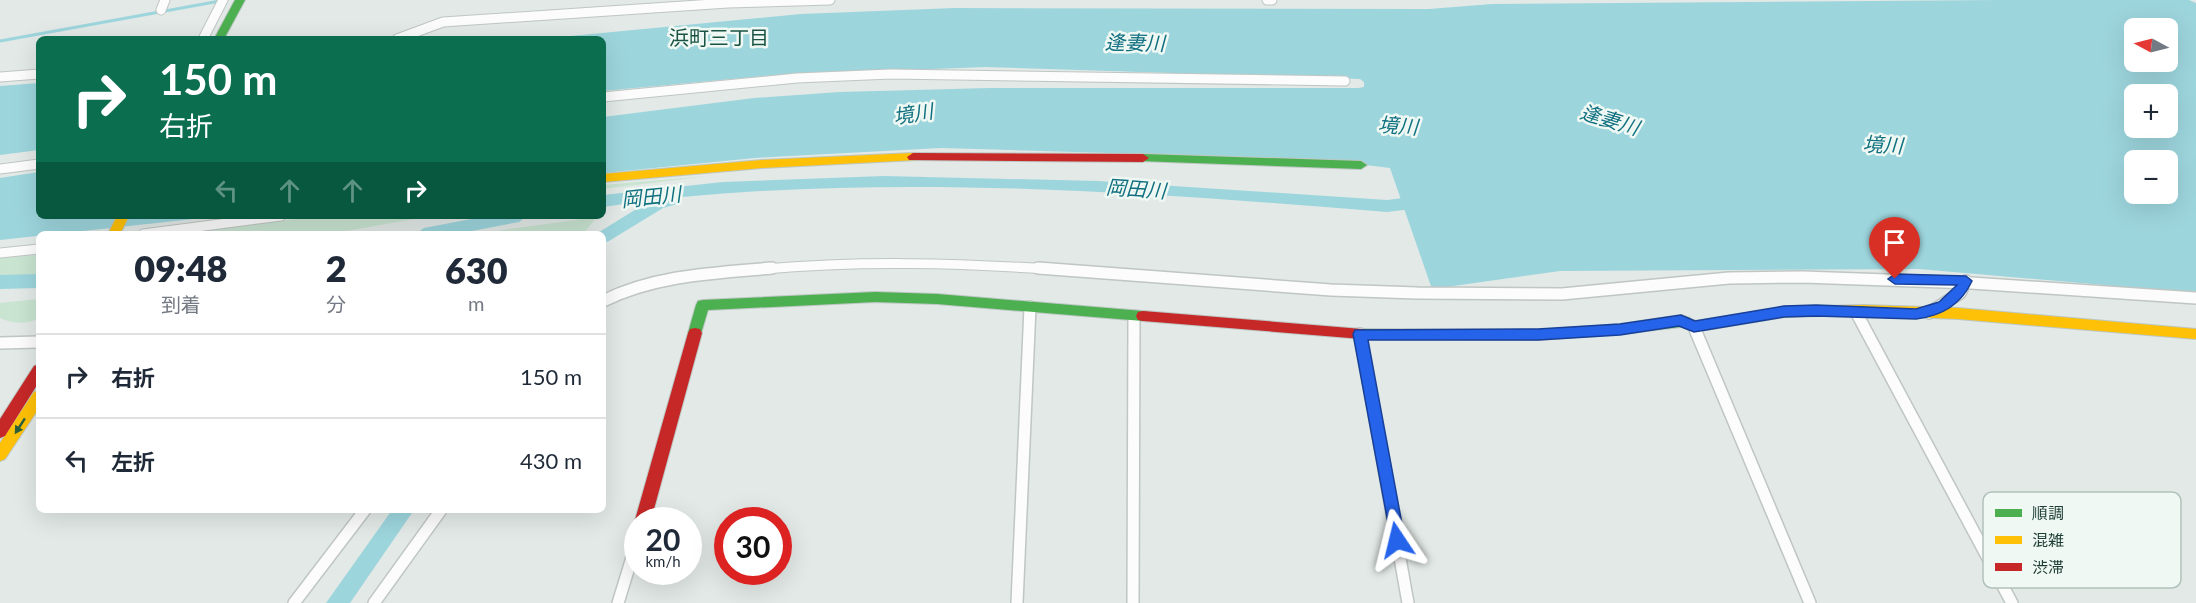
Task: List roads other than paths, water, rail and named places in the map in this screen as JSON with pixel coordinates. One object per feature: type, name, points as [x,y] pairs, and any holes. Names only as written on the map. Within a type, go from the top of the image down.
[{"type":"street","points":[[161,10],[165,0]]},
{"type":"street","points":[[221,36],[240,0]]},
{"type":"street","points":[[232,36],[251,0]]},
{"type":"street","points":[[405,36],[443,22],[728,3],[830,0]]},
{"type":"street","points":[[1267,0],[1272,0]]},
{"type":"street","points":[[205,36],[222,2]]},
{"type":"street","points":[[0,78],[36,74]]},
{"type":"street","points":[[606,98],[797,78],[891,74],[1345,81]]},
{"type":"street","points":[[606,178],[765,162],[921,157],[1036,156],[1361,165]]},
{"type":"street","points":[[0,169],[36,164]]},
{"type":"street","points":[[166,231],[258,219]]},
{"type":"street","points":[[0,253],[36,249]]},
{"type":"street","points":[[606,300],[632,287],[663,280],[795,263],[847,261],[992,265],[1256,286],[1415,293],[1610,291],[1741,277],[1868,276],[2196,298]]},
{"type":"street","points":[[1929,313],[1960,293],[1966,281]]},
{"type":"street","points":[[647,507],[703,305],[875,297],[1030,307],[1360,334],[1538,335],[1620,329],[1681,320],[1694,327],[1784,312],[1856,312],[1929,313],[2196,334]]},
{"type":"street","points":[[1017,603],[1030,307]]},
{"type":"street","points":[[1856,312],[1983,549]]},
{"type":"street","points":[[1133,603],[1134,316]]},
{"type":"street","points":[[1694,327],[1810,603]]},
{"type":"street","points":[[1360,334],[1408,603]]},
{"type":"street","points":[[0,343],[36,342]]},
{"type":"street","points":[[0,432],[33,394]]},
{"type":"street","points":[[0,455],[33,394]]},
{"type":"street","points":[[294,603],[363,513]]},
{"type":"street","points":[[374,603],[439,513]]},
{"type":"street","points":[[618,603],[624,584]]},
{"type":"street","points":[[2004,588],[2012,603]]},
{"type":"water","points":[[2189,0],[2196,3],[2196,293],[1919,269],[1560,271],[1432,289],[1390,168],[1317,159],[941,148],[755,158],[606,173],[606,117],[754,98],[840,92],[990,88],[1364,87],[1364,82],[1360,79],[986,67],[776,75],[606,91],[606,36],[570,36],[801,14],[955,8],[1429,9],[1492,4]]},
{"type":"water","points":[[36,83],[36,150],[0,155],[0,86]]},
{"type":"water","points":[[36,172],[36,219],[193,219],[83,231],[36,231],[36,236],[0,240],[0,178]]},
{"type":"waterway","points":[[0,41],[220,1]]},
{"type":"waterway","name":"岡田川","points":[[606,201],[723,187],[884,182],[1098,187],[1387,206],[1427,201]]},
{"type":"waterway","points":[[606,235],[657,204],[675,199]]},
{"type":"waterway","name":"岡田川","points":[[440,231],[503,219]]},
{"type":"waterway","name":"岡田川","points":[[0,282],[36,281]]},
{"type":"waterway","points":[[337,603],[402,513]]},
{"type":"district","name":"浜町三丁目","points":[[719,37]]},
{"type":"water label","name":"逢妻川","points":[[1135,42]]},
{"type":"water label","name":"境川","points":[[913,113]]},
{"type":"water label","name":"逢妻川","points":[[1610,119]]},
{"type":"water label","name":"境川","points":[[1398,125]]},
{"type":"water label","name":"境川","points":[[1883,144]]}]
